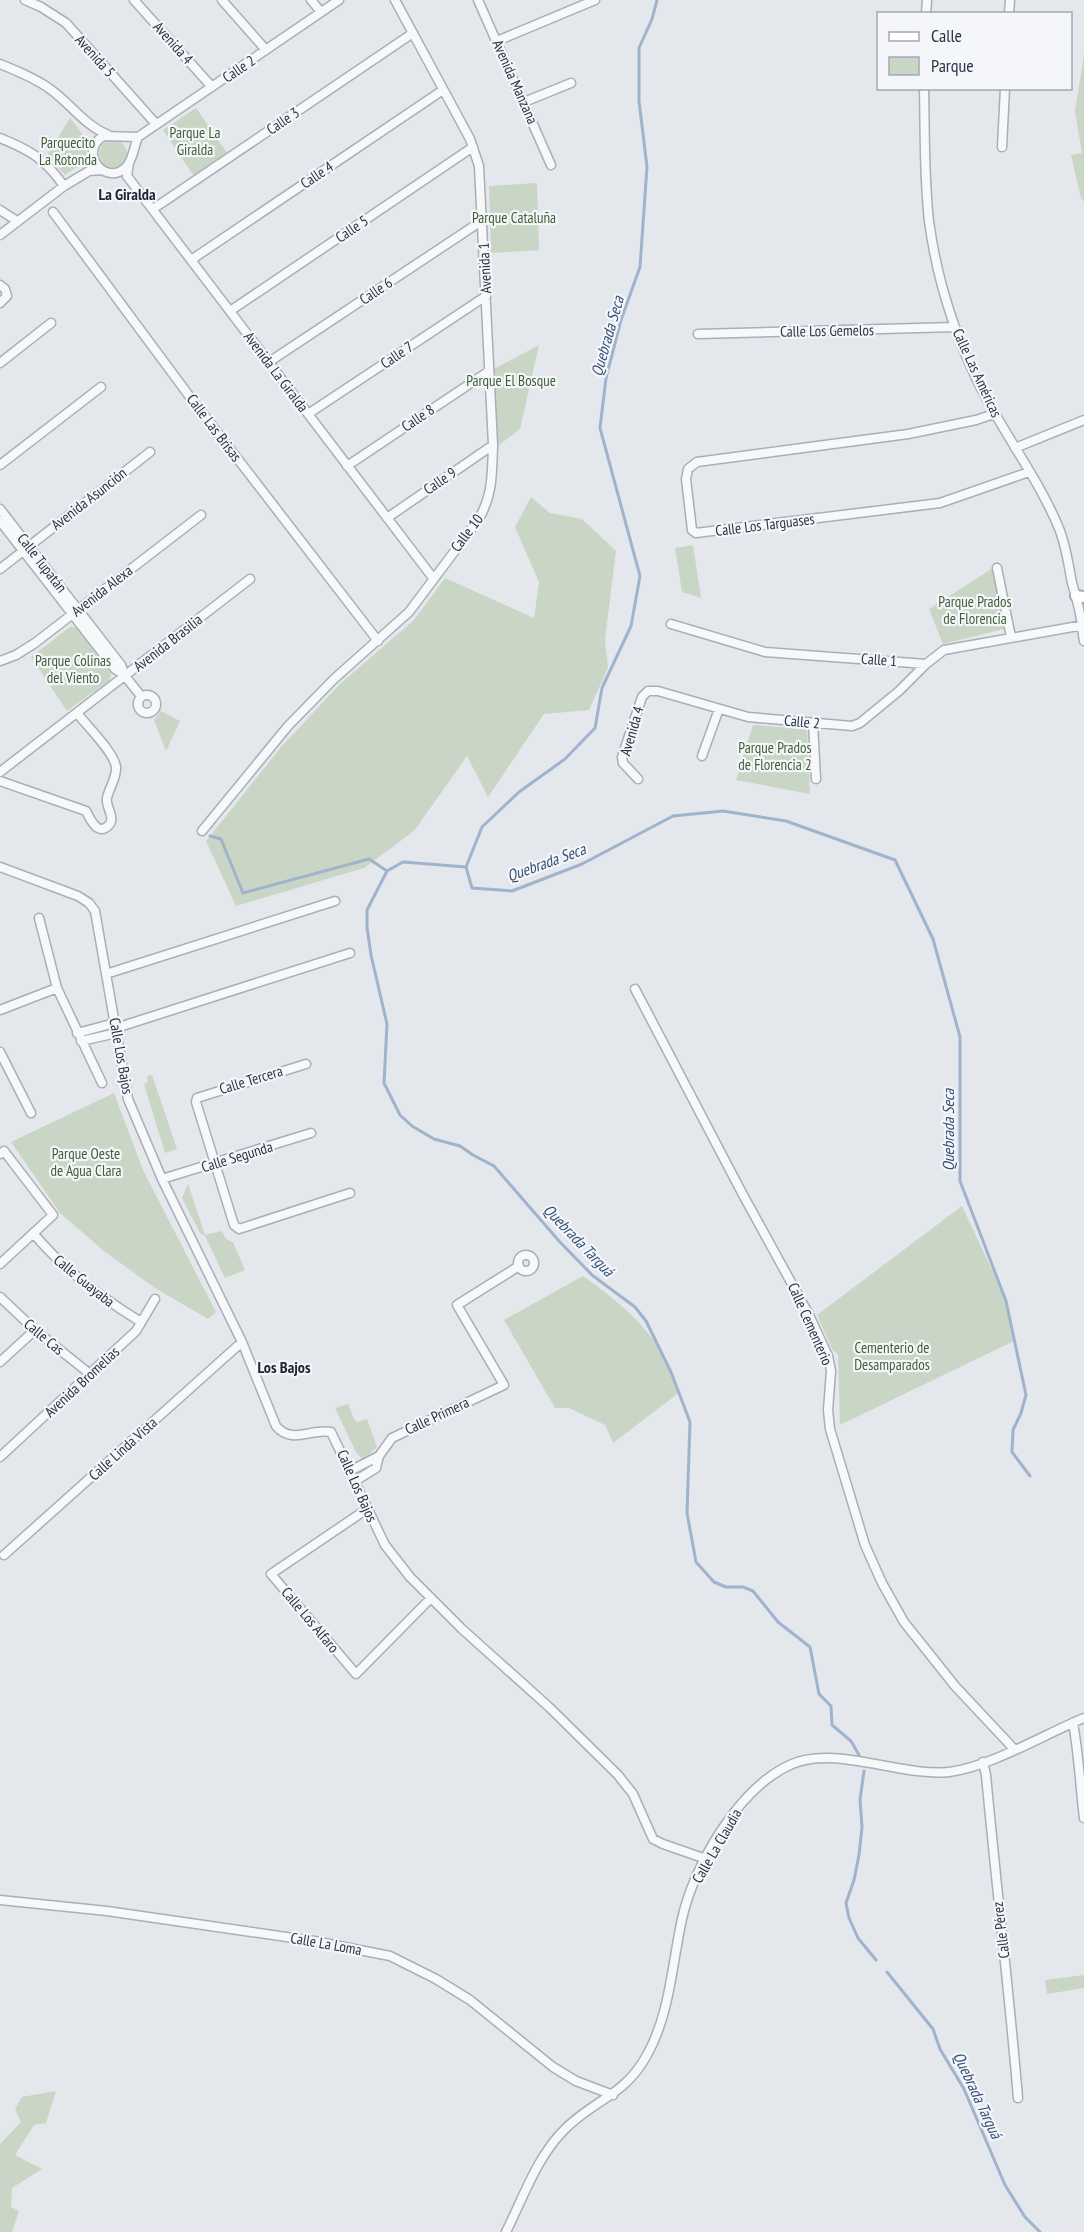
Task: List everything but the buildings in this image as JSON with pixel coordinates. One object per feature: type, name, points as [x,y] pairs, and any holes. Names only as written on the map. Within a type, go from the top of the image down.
[{"type":"street","name":"Avenida 5","points":[[25,0],[66,23],[156,124]]},
{"type":"street","name":"Avenida 4","points":[[134,0],[212,87]]},
{"type":"street","points":[[222,0],[266,50]]},
{"type":"street","points":[[311,0],[321,12]]},
{"type":"street","name":"Calle 2","points":[[131,152],[138,137],[339,0]]},
{"type":"street","name":"Avenida 1","points":[[395,0],[474,147],[479,166],[493,445],[492,484]]},
{"type":"street","name":"Avenida Manzana","points":[[478,0],[551,165]]},
{"type":"street","points":[[497,41],[595,0]]},
{"type":"street","name":"Calle 3","points":[[153,209],[413,33]]},
{"type":"street","points":[[0,64],[40,82],[88,124],[108,135],[138,137]]},
{"type":"street","points":[[524,102],[572,83]]},
{"type":"street","name":"Calle 4","points":[[191,260],[443,90]]},
{"type":"street","name":"Calle Las Américas","points":[[924,90],[929,221],[946,297],[975,377],[1059,526],[1080,597],[1084,640]]},
{"type":"street","points":[[1002,147],[1005,90]]},
{"type":"street","points":[[88,124],[95,145]]},
{"type":"street","points":[[88,171],[98,139],[108,135]]},
{"type":"street","points":[[0,235],[64,186],[88,171],[102,170],[127,176],[131,152],[127,142],[118,136]]},
{"type":"street","points":[[0,138],[41,159],[64,186]]},
{"type":"street","name":"Calle 5","points":[[230,311],[474,147]]},
{"type":"street","points":[[93,158],[94,163],[102,170]]},
{"type":"street","points":[[115,173],[122,171],[129,163]]},
{"type":"street","name":"Avenida La Giralda","points":[[127,176],[433,578]]},
{"type":"street","points":[[0,210],[17,221]]},
{"type":"street","name":"Calle Las Brisas","points":[[53,212],[190,397],[378,641]]},
{"type":"street","name":"Calle 6","points":[[269,362],[483,220]]},
{"type":"street","points":[[0,285],[5,289],[7,296],[0,303]]},
{"type":"street","name":"Calle 7","points":[[308,414],[486,296]]},
{"type":"street","points":[[0,363],[51,323]]},
{"type":"street","name":"Calle Los Gemelos","points":[[698,334],[955,327]]},
{"type":"street","name":"Calle 8","points":[[347,466],[489,371]]},
{"type":"street","points":[[0,465],[101,387]]},
{"type":"street","name":"Calle Los Targuases","points":[[994,414],[908,434],[697,462],[688,469],[686,479],[692,530],[696,533],[940,503],[1029,472]]},
{"type":"street","points":[[1015,448],[1084,420]]},
{"type":"street","name":"Calle 9","points":[[387,518],[493,445]]},
{"type":"street","name":"Avenida Asunción","points":[[0,569],[150,452]]},
{"type":"street","name":"Calle 10","points":[[433,578],[481,514],[489,498],[492,484]]},
{"type":"street","name":"Calle Tupatán","points":[[0,509],[25,549]]},
{"type":"street","name":"Avenida Alexa","points":[[0,661],[15,656],[35,643],[201,515]]},
{"type":"street","name":"Calle Tupatán","points":[[0,521],[121,664],[125,676],[141,696]]},
{"type":"street","points":[[997,568],[1011,637]]},
{"type":"street","points":[[202,831],[288,726],[334,679],[409,612],[433,578]]},
{"type":"street","name":"Avenida Brasilia","points":[[0,772],[250,579]]},
{"type":"street","name":"Calle 1","points":[[671,624],[765,652],[926,664]]},
{"type":"street","points":[[926,664],[944,650],[1082,625]]},
{"type":"street","name":"Calle 2","points":[[658,691],[748,717],[852,726],[860,723],[899,691],[926,664]]},
{"type":"street","name":"Avenida 4","points":[[638,778],[623,763],[622,757],[642,697],[648,691],[658,691]]},
{"type":"street","points":[[702,756],[719,709]]},
{"type":"street","points":[[0,781],[86,811],[94,826],[106,828],[111,818],[106,801],[116,767],[112,757],[77,713]]},
{"type":"street","points":[[813,723],[816,779]]},
{"type":"street","name":"Calle Los Bajos","points":[[0,867],[72,893],[89,903],[94,911],[99,927],[128,1099],[162,1179],[242,1342],[276,1426],[285,1434],[294,1436],[331,1432],[367,1509],[395,1560],[430,1598],[549,1707],[618,1775],[633,1794],[653,1839],[706,1859]]},
{"type":"street","points":[[106,974],[335,901]]},
{"type":"street","points":[[39,918],[57,988],[102,1083]]},
{"type":"street","points":[[79,1037],[116,1028],[351,952]]},
{"type":"street","points":[[0,1010],[57,988]]},
{"type":"street","name":"Calle Cementerio","points":[[635,989],[809,1315],[828,1356],[831,1371],[828,1410],[830,1429],[865,1545],[882,1583],[904,1622],[923,1647],[955,1686],[1014,1749]]},
{"type":"street","points":[[0,1052],[31,1113]]},
{"type":"street","name":"Calle Tercera","points":[[214,1164],[196,1102],[197,1098],[306,1064]]},
{"type":"street","name":"Calle Segunda","points":[[162,1179],[311,1133]]},
{"type":"street","points":[[0,1264],[53,1215],[2,1152]]},
{"type":"street","points":[[214,1164],[236,1227],[239,1229],[350,1192]]},
{"type":"street","name":"Calle Guayaba","points":[[33,1233],[75,1277],[141,1322]]},
{"type":"street","name":"Calle Primera","points":[[355,1481],[376,1468],[379,1456],[392,1438],[504,1385],[457,1305],[519,1266]]},
{"type":"street","name":"Calle Cas","points":[[0,1297],[35,1330],[90,1374]]},
{"type":"street","name":"Avenida Bromelias","points":[[0,1456],[136,1331],[154,1299]]},
{"type":"street","points":[[0,1362],[35,1330]]},
{"type":"street","name":"Calle Linda Vista","points":[[4,1556],[242,1342]]},
{"type":"street","points":[[350,1471],[379,1456]]},
{"type":"street","name":"Calle Los Alfaro","points":[[367,1509],[271,1574],[356,1674],[430,1598]]},
{"type":"street","name":"Calle La Claudia","points":[[506,2232],[552,2143],[572,2122],[620,2090],[635,2074],[652,2046],[669,1994],[685,1908],[706,1859],[742,1803],[771,1777],[799,1761],[819,1758],[910,1771],[951,1772],[983,1762],[1084,1718]]},
{"type":"street","points":[[1072,1723],[1082,1765],[1079,1779],[1084,1818]]},
{"type":"street","name":"Calle Pérez","points":[[983,1762],[1018,2098]]},
{"type":"street","name":"Calle La Loma","points":[[0,1900],[107,1911],[314,1941],[390,1956],[436,1978],[470,2000],[553,2067],[576,2081],[613,2095]]},
{"type":"green space","points":[[1084,55],[1084,202],[1081,198],[1071,155],[1082,153],[1075,111]]},
{"type":"green space","name":"Parque La Giralda","points":[[196,108],[227,153],[193,175],[163,130]]},
{"type":"green space","name":"Parquecito La Rotonda","points":[[70,118],[84,139],[87,151],[81,163],[65,175],[47,155]]},
{"type":"green space","points":[[113,140],[123,144],[127,154],[123,164],[113,168],[103,164],[99,154],[103,144]]},
{"type":"green space","name":"Parque Cataluña","points":[[537,183],[539,250],[491,253],[489,186]]},
{"type":"green space","name":"Parque El Bosque","points":[[539,345],[520,429],[494,449],[492,370]]},
{"type":"green space","points":[[531,497],[550,513],[582,519],[616,551],[605,640],[608,668],[589,710],[544,714],[488,797],[467,756],[414,831],[364,868],[236,906],[206,841],[282,746],[340,684],[414,620],[445,578],[534,618],[539,582],[515,527]]},
{"type":"green space","points":[[693,545],[701,598],[682,592],[675,548]]},
{"type":"green space","name":"Parque Prados de Florencia","points":[[993,568],[1004,629],[943,644],[929,609]]},
{"type":"green space","name":"Parque Colinas del Viento","points":[[70,627],[76,627],[111,673],[110,680],[67,711],[31,657]]},
{"type":"green space","points":[[161,711],[180,721],[166,751],[154,720]]},
{"type":"green space","name":"Parque Prados de Florencia 2","points":[[753,725],[807,729],[810,794],[736,780]]},
{"type":"green space","points":[[152,1075],[177,1149],[165,1153],[144,1084],[148,1082],[147,1076]]},
{"type":"green space","name":"Parque Oeste de Agua Clara","points":[[114,1093],[143,1170],[216,1312],[208,1319],[155,1288],[104,1251],[60,1213],[11,1142]]},
{"type":"green space","points":[[188,1184],[205,1235],[222,1231],[226,1239],[233,1242],[245,1270],[225,1278],[205,1236],[200,1233],[182,1198]]},
{"type":"green space","name":"Cementerio de Desamparados","points":[[962,1206],[1005,1297],[1014,1341],[840,1425],[838,1354],[833,1351],[817,1315]]},
{"type":"green space","points":[[583,1276],[618,1302],[639,1322],[665,1358],[680,1392],[613,1443],[605,1425],[569,1408],[555,1408],[504,1320]]},
{"type":"green space","points":[[348,1404],[354,1419],[358,1422],[367,1419],[377,1447],[363,1460],[356,1452],[335,1408]]},
{"type":"green space","points":[[1084,1975],[1084,1988],[1047,1994],[1045,1980]]},
{"type":"green space","points":[[56,2091],[46,2123],[34,2125],[15,2155],[42,2169],[12,2188],[11,2207],[19,2211],[12,2232],[0,2232],[0,2144],[21,2122],[15,2109],[22,2097]]},
{"type":"waterway","name":"Quebrada Seca","points":[[657,0],[652,19],[639,48],[639,101],[647,167],[640,267],[621,320],[606,378],[600,428],[640,576],[631,626],[602,688],[595,728],[565,759],[519,792],[482,827],[466,867],[472,888],[512,891],[582,864],[673,816],[723,811],[786,821],[895,860],[933,939],[960,1037],[960,1181],[1006,1301],[1026,1395],[1013,1430],[1012,1452],[1030,1476]]},
{"type":"waterway","points":[[210,836],[221,839],[243,893],[369,859],[387,871]]},
{"type":"waterway","name":"Quebrada Targuá","points":[[466,867],[403,862],[387,871],[367,910],[371,955],[387,1024],[384,1083],[400,1115],[412,1126],[434,1139],[460,1146],[494,1166],[559,1241],[592,1275],[635,1307],[646,1321],[671,1372],[690,1422],[687,1513],[696,1562],[714,1582],[726,1587],[743,1587],[753,1591],[778,1622],[810,1647],[819,1694],[831,1706],[832,1725],[851,1741],[859,1755]]},
{"type":"waterway","name":"Quebrada Targuá","points":[[864,1771],[860,1800],[862,1827],[859,1855],[846,1903],[849,1918],[858,1938],[876,1960]]},
{"type":"waterway","name":"Quebrada Targuá","points":[[887,1972],[933,2029],[940,2049],[964,2089],[1005,2185],[1025,2217],[1040,2232]]},
{"type":"district","name":"La Giralda","points":[[127,194]]},
{"type":"district","name":"Los Bajos","points":[[284,1367]]}]
